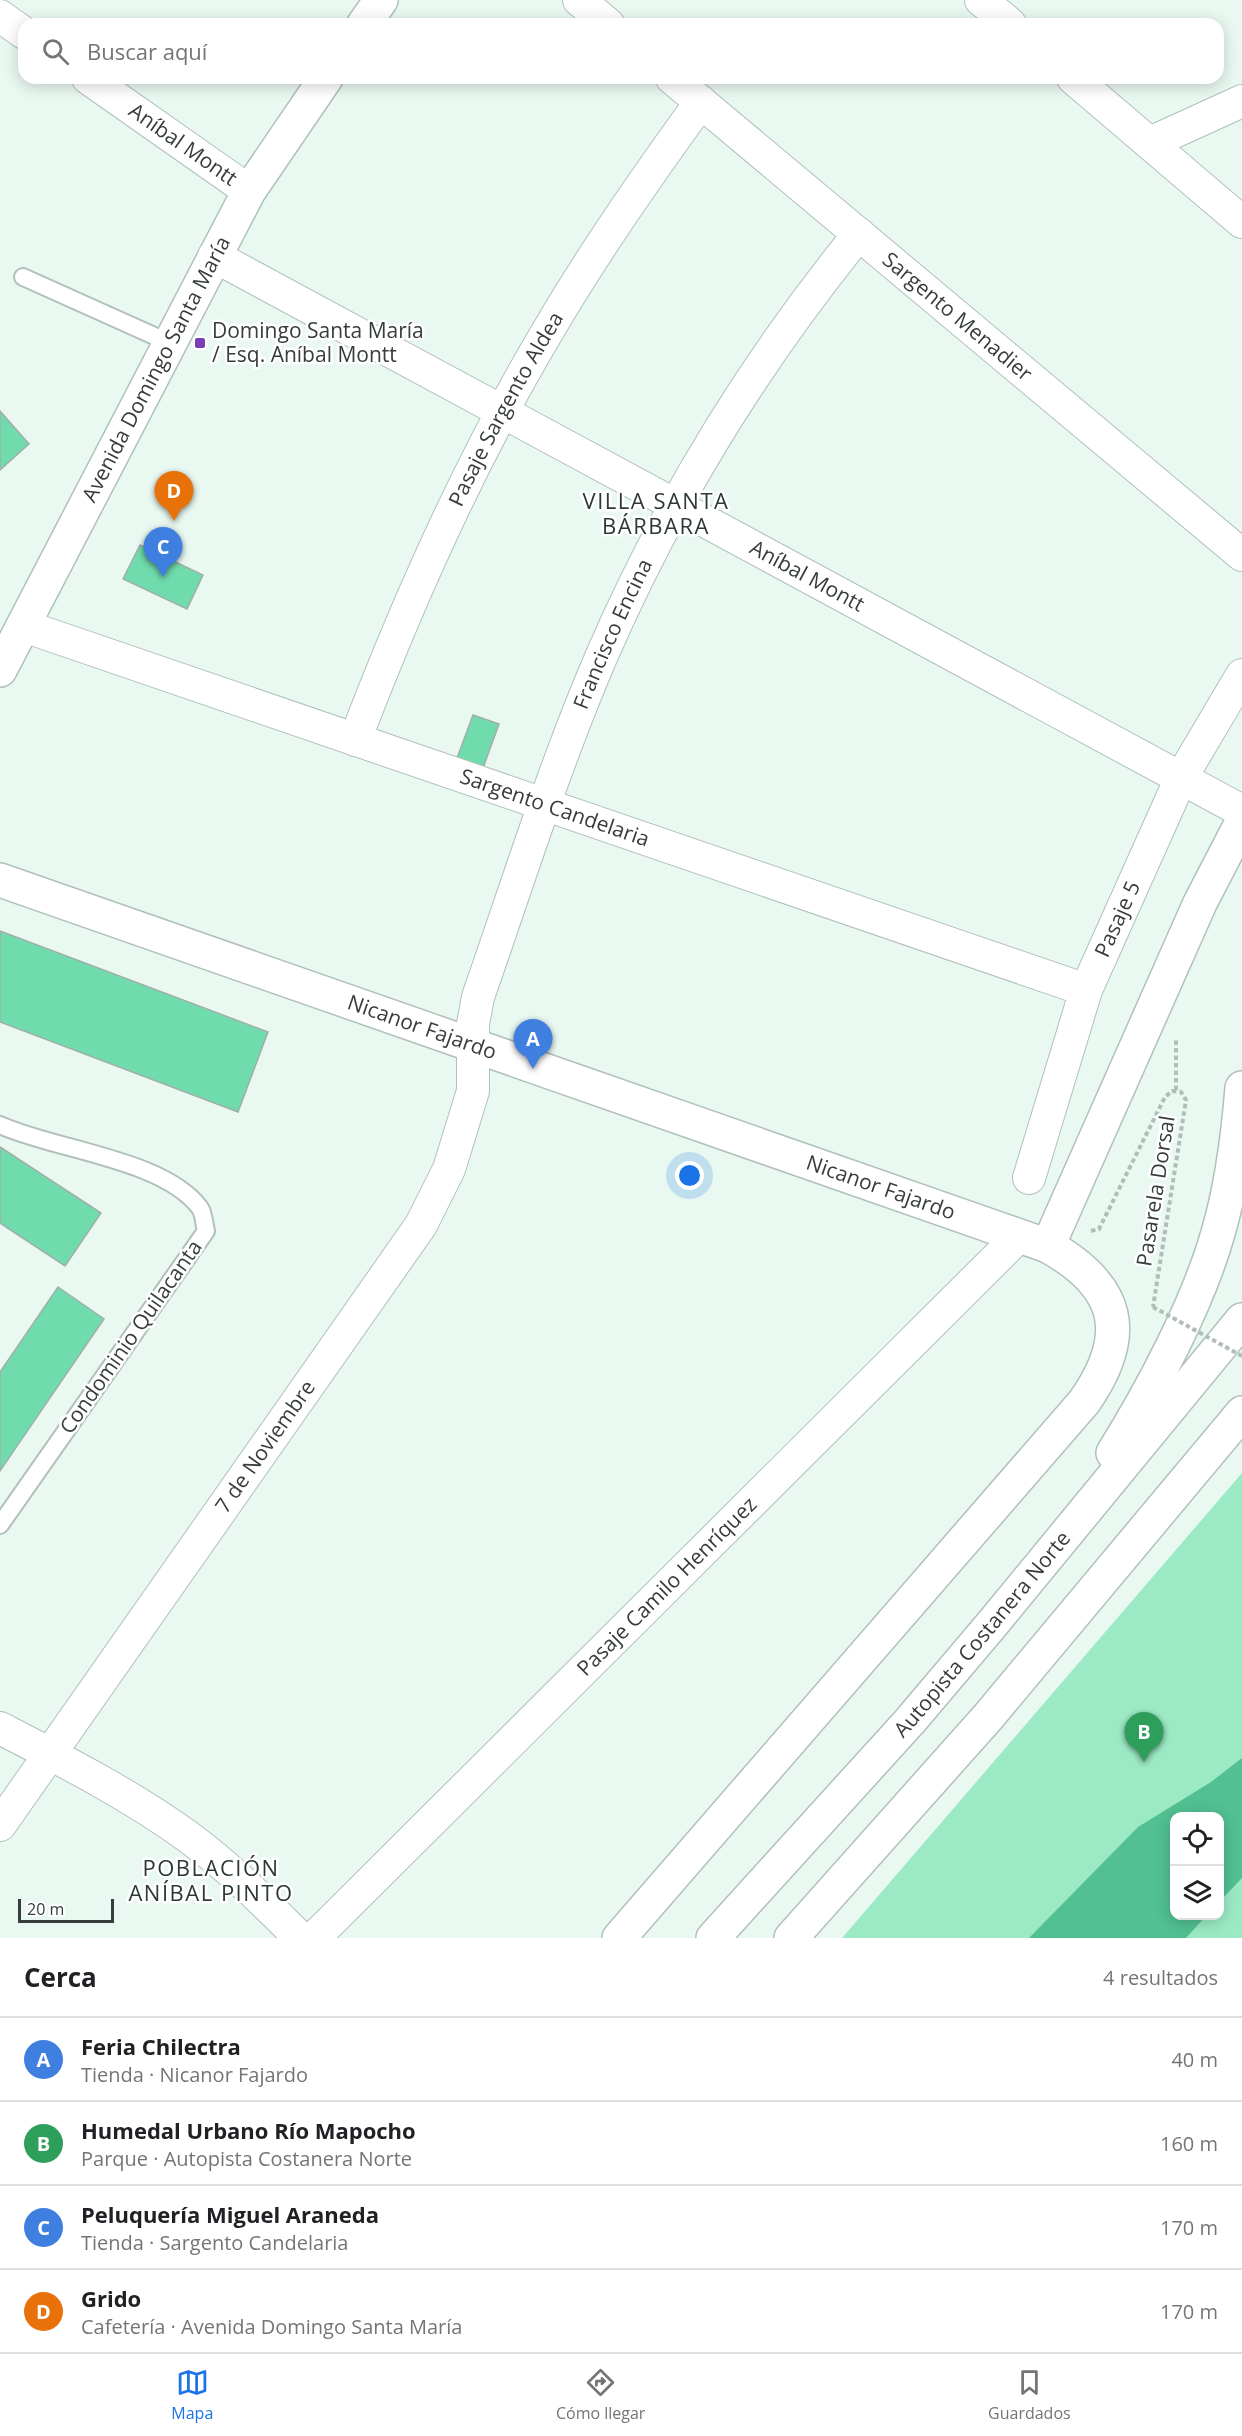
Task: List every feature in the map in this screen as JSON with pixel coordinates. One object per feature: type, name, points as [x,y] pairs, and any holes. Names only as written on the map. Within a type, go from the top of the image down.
[{"type":"main road","points":[[368,18],[381,0]]},
{"type":"main road","name":"Avenida Domingo Santa María","points":[[0,670],[249,190],[322,84]]},
{"type":"main road","points":[[1034,1241],[1242,822]]},
{"type":"main road","name":"Nicanor Fajardo","points":[[0,880],[1034,1241],[1083,1270],[1100,1290],[1109,1308],[1113,1326],[1112,1346],[1096,1384],[1036,1459],[619,1938]]},
{"type":"main road","points":[[1049,1555],[1120,1441],[1193,1297],[1218,1234],[1225,1206],[1237,1144],[1242,1088]]},
{"type":"main road","name":"Autopista Costanera Norte","points":[[713,1938],[910,1721],[1242,1320]]},
{"type":"main road","points":[[791,1938],[988,1717],[1242,1413]]},
{"type":"street","points":[[579,0],[601,18]]},
{"type":"street","points":[[981,0],[1003,18]]},
{"type":"street","points":[[0,16],[18,29]]},
{"type":"street","name":"Aníbal Montt","points":[[97,84],[249,190]]},
{"type":"street","name":"Sargento Menadier","points":[[679,84],[1242,555]]},
{"type":"street","points":[[1080,84],[1242,222]]},
{"type":"street","points":[[1150,143],[1242,101]]},
{"type":"street","name":"Pasaje Sargento Aldea","points":[[355,740],[420,578],[502,412],[598,250],[701,102]]},
{"type":"street","name":"Francisco Encina","points":[[474,1045],[472,1024],[478,997],[545,805],[602,655],[674,505],[759,365],[807,298],[859,234]]},
{"type":"street","name":"Aníbal Montt","points":[[214,256],[1242,811]]},
{"type":"street","name":"Sargento Candelaria","points":[[24,626],[1086,990]]},
{"type":"street","name":"Pasaje 5","points":[[1029,1178],[1086,990],[1181,778],[1242,675]]},
{"type":"street","name":"7 de Noviembre","points":[[0,1825],[421,1225],[439,1193],[457,1146],[473,1091],[474,1045]]},
{"type":"street","name":"Pasaje Camilo Henríquez","points":[[314,1938],[1034,1241]]},
{"type":"street","points":[[0,1728],[147,1808],[189,1837],[225,1866],[300,1938]]},
{"type":"lane","points":[[23,276],[170,343]]},
{"type":"lane","name":"Condominio Quilacanta","points":[[0,1125],[149,1172],[179,1188],[201,1210],[206,1231],[0,1525]]},
{"type":"path","points":[[1176,1035],[1176,1090]]},
{"type":"path","name":"Pasarela Dorsal","points":[[1034,1241],[1099,1229],[1165,1097],[1176,1090],[1185,1095],[1186,1100],[1153,1307],[1242,1356]]},
{"type":"shaded area","points":[[1242,1473],[1242,1938],[842,1938]]},
{"type":"shaded area","points":[[1242,1758],[1242,1878],[1224,1897],[1224,1812],[1170,1812],[1170,1920],[1202,1920],[1186,1938],[1029,1938],[1138,1827],[1211,1782]]},
{"type":"building","points":[[0,411],[29,444],[0,470]]},
{"type":"building","points":[[140,545],[203,575],[187,609],[123,579]]},
{"type":"building","points":[[473,715],[499,724],[483,768],[457,758]]},
{"type":"building","points":[[0,931],[268,1032],[238,1112],[0,1022]]},
{"type":"building","points":[[0,1147],[101,1213],[65,1266],[0,1223]]},
{"type":"building","points":[[58,1287],[104,1319],[0,1471],[0,1372]]},
{"type":"place","name":"Domingo Santa María / Esq. Aníbal Montt","points":[[200,343]]},
{"type":"place","name":"Grido","points":[[174,521]]},
{"type":"place","name":"Peluquería Miguel Araneda","points":[[163,577]]},
{"type":"place","name":"Feria Chilectra","points":[[533,1069]]},
{"type":"place","name":"Humedal Urbano Río Mapocho","points":[[1144,1762]]},
{"type":"district","name":"VILLA SANTA BÁRBARA","points":[[656,514]]},
{"type":"district","name":"POBLACIÓN ANÍBAL PINTO","points":[[211,1880]]}]
